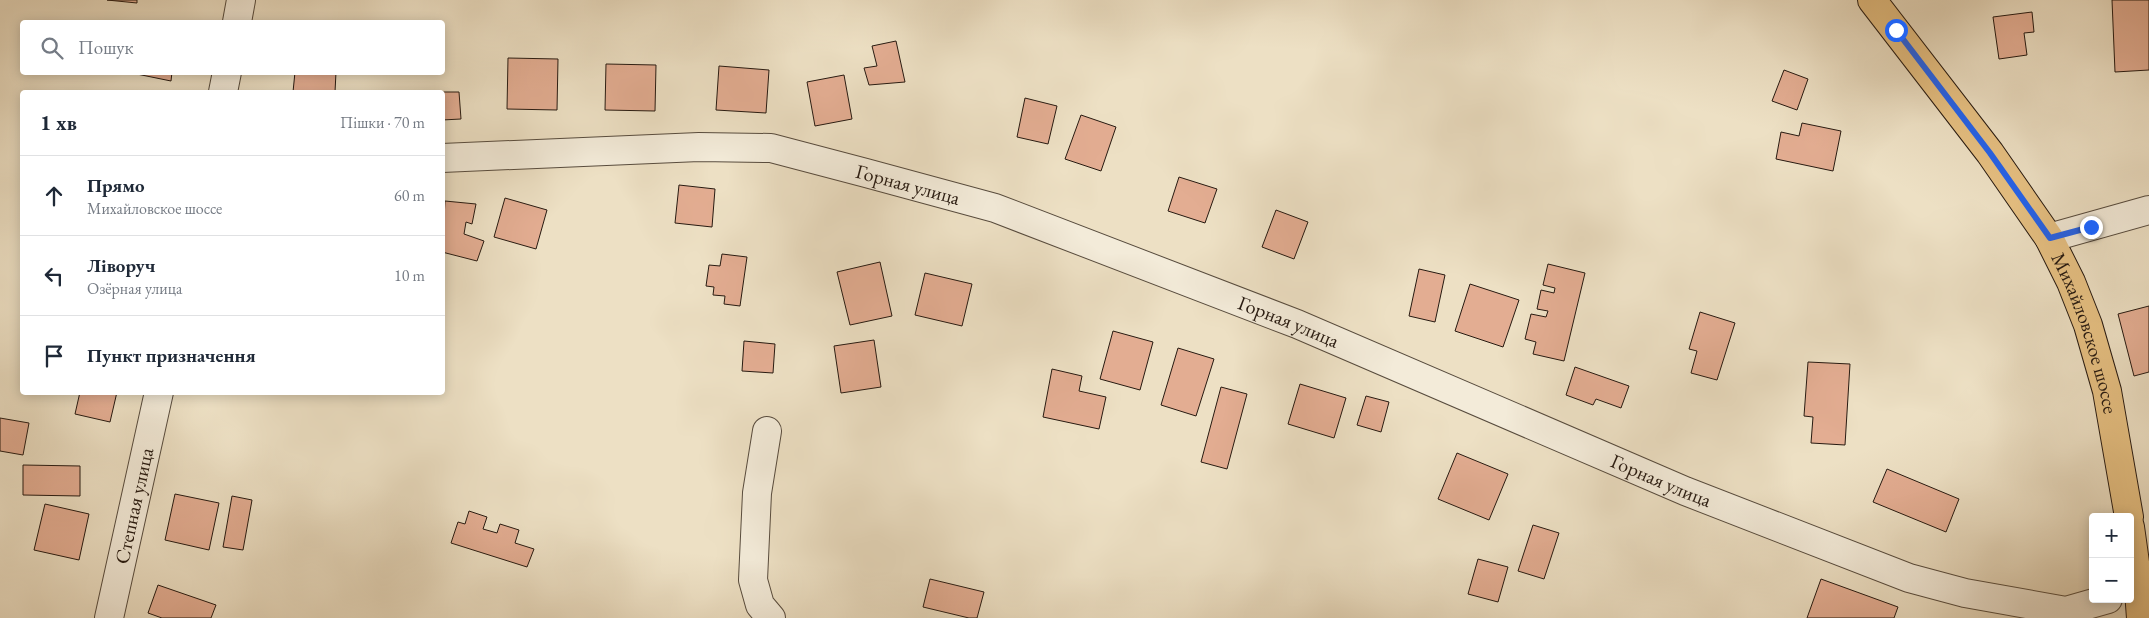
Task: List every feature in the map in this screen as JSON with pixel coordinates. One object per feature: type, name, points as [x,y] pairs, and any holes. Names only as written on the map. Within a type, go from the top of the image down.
[{"type":"main road","name":"Михайловское шоссе","points":[[1872,0],[1990,153],[2050,238],[2071,282],[2088,325],[2108,391],[2128,513]]},
{"type":"main road","points":[[2132,558],[2135,592],[2141,618]]},
{"type":"street","points":[[237,20],[241,0]]},
{"type":"street","points":[[223,90],[226,75]]},
{"type":"street","name":"Горная улица","points":[[445,158],[699,147],[771,148],[866,173],[995,208],[1297,324],[1685,491],[1909,578],[1965,593],[2066,611],[2094,603]]},
{"type":"street","points":[[2050,238],[2149,210]]},
{"type":"street","name":"Степная улица","points":[[109,618],[158,395]]},
{"type":"street","points":[[767,431],[757,493],[753,580],[760,605],[771,618]]},
{"type":"building","points":[[107,0],[137,0],[137,3]]},
{"type":"building","points":[[2112,0],[2149,0],[2149,70],[2115,72]]},
{"type":"building","points":[[2032,12],[2034,32],[2024,33],[2027,55],[1999,59],[1993,17]]},
{"type":"building","points":[[896,41],[905,82],[869,85],[864,68],[877,66],[872,46]]},
{"type":"building","points":[[508,58],[558,59],[557,110],[507,109]]},
{"type":"building","points":[[606,64],[656,65],[655,111],[605,110]]},
{"type":"building","points":[[719,66],[769,70],[766,113],[716,110]]},
{"type":"building","points":[[1784,70],[1808,79],[1797,110],[1772,101]]},
{"type":"building","points":[[142,75],[172,75],[171,81]]},
{"type":"building","points":[[295,75],[336,75],[335,90],[293,90]]},
{"type":"building","points":[[844,75],[852,119],[815,126],[807,82]]},
{"type":"building","points":[[445,92],[459,92],[461,119],[445,120]]},
{"type":"building","points":[[1025,98],[1057,106],[1048,144],[1017,137]]},
{"type":"building","points":[[1081,115],[1116,127],[1101,171],[1065,159]]},
{"type":"building","points":[[1802,123],[1841,131],[1833,171],[1776,159],[1781,132],[1799,136]]},
{"type":"building","points":[[1179,177],[1217,189],[1205,223],[1168,211]]},
{"type":"building","points":[[679,185],[715,189],[712,227],[675,223]]},
{"type":"building","points":[[505,198],[547,210],[536,249],[494,237]]},
{"type":"building","points":[[445,201],[476,204],[472,224],[466,222],[464,234],[484,241],[477,261],[445,253]]},
{"type":"building","points":[[1276,210],[1308,222],[1294,259],[1262,247]]},
{"type":"building","points":[[722,254],[747,257],[740,306],[724,304],[725,296],[713,295],[714,287],[706,286],[709,265],[720,266]]},
{"type":"building","points":[[880,262],[892,316],[850,325],[837,272]]},
{"type":"building","points":[[1548,264],[1585,273],[1564,361],[1533,354],[1536,342],[1525,339],[1531,314],[1546,317],[1548,311],[1537,309],[1541,290],[1554,293],[1555,288],[1543,285]]},
{"type":"building","points":[[1419,269],[1445,275],[1435,322],[1409,316]]},
{"type":"building","points":[[925,273],[972,284],[962,326],[915,315]]},
{"type":"building","points":[[1470,284],[1519,300],[1503,347],[1455,331]]},
{"type":"building","points":[[2149,306],[2149,372],[2134,376],[2118,314]]},
{"type":"building","points":[[1700,312],[1735,323],[1717,380],[1691,373],[1697,351],[1689,349]]},
{"type":"building","points":[[1113,331],[1153,342],[1140,390],[1100,379]]},
{"type":"building","points":[[874,340],[881,387],[841,393],[834,346]]},
{"type":"building","points":[[744,341],[775,344],[773,373],[742,371]]},
{"type":"building","points":[[1178,348],[1214,359],[1196,416],[1161,405]]},
{"type":"building","points":[[1808,362],[1850,364],[1845,445],[1811,443],[1813,417],[1804,416]]},
{"type":"building","points":[[1575,367],[1629,386],[1621,408],[1596,399],[1593,405],[1566,395]]},
{"type":"building","points":[[1052,369],[1082,376],[1079,391],[1106,397],[1099,429],[1043,417]]},
{"type":"building","points":[[1300,384],[1346,398],[1334,438],[1288,424]]},
{"type":"building","points":[[1221,387],[1247,394],[1227,469],[1201,462]]},
{"type":"building","points":[[79,395],[116,395],[110,422],[75,414]]},
{"type":"building","points":[[1366,396],[1389,402],[1381,432],[1357,425]]},
{"type":"building","points":[[0,418],[29,423],[23,455],[0,451]]},
{"type":"building","points":[[1457,453],[1508,474],[1489,520],[1438,499]]},
{"type":"building","points":[[23,465],[80,466],[80,496],[23,495]]},
{"type":"building","points":[[1887,469],[1959,499],[1946,532],[1873,502]]},
{"type":"building","points":[[175,494],[219,503],[209,550],[165,540]]},
{"type":"building","points":[[232,496],[252,500],[243,550],[223,547]]},
{"type":"building","points":[[45,504],[89,514],[79,560],[34,550]]},
{"type":"building","points":[[469,511],[487,517],[483,529],[497,533],[500,524],[519,530],[515,543],[534,549],[527,567],[451,543],[458,522],[465,524]]},
{"type":"building","points":[[1533,525],[1559,533],[1544,579],[1518,571]]},
{"type":"building","points":[[1478,559],[1508,567],[1498,602],[1468,594]]},
{"type":"building","points":[[930,579],[984,592],[977,618],[969,618],[923,607]]},
{"type":"building","points":[[1821,579],[1898,607],[1894,618],[1807,618]]},
{"type":"building","points":[[158,585],[216,605],[211,618],[162,618],[148,613]]},
{"type":"route","points":[[1896,30],[1990,153],[2050,238],[2091,227]]}]
